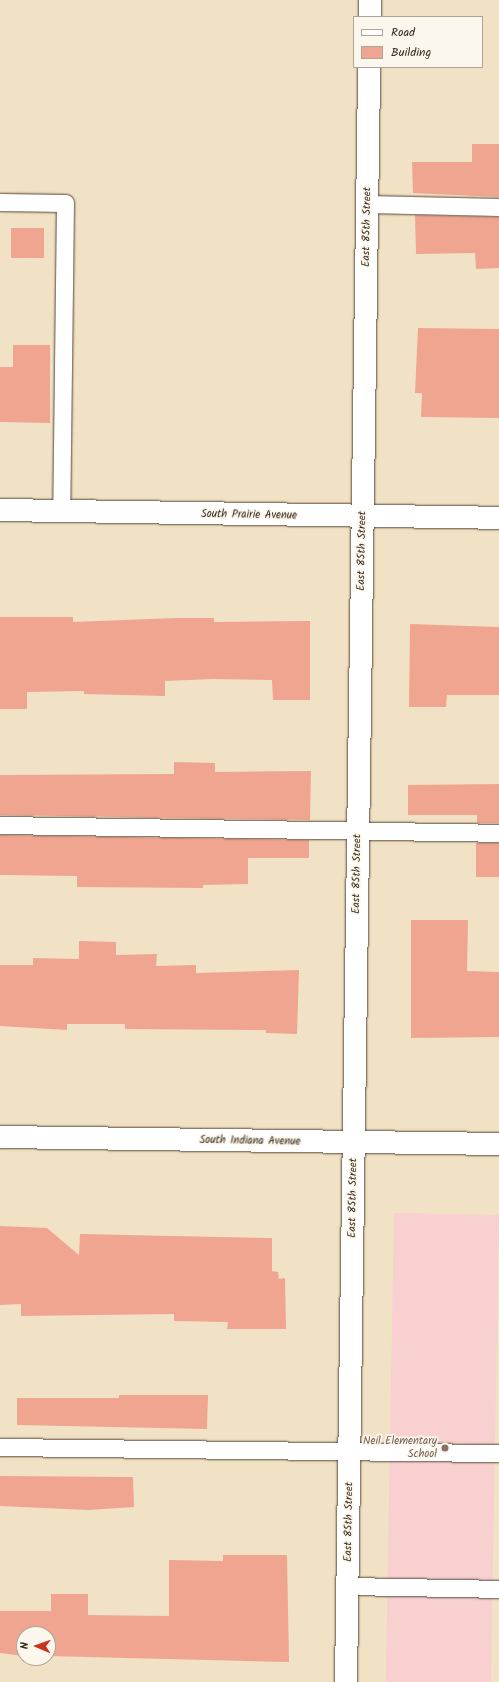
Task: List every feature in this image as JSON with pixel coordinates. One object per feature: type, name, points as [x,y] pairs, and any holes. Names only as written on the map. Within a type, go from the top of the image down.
[{"type":"street","points":[[370,0],[370,16]]},
{"type":"street","name":"East 85th Street","points":[[346,1682],[369,68]]},
{"type":"street","name":"South Prairie Avenue","points":[[0,510],[499,518]]},
{"type":"street","name":"South Indiana Avenue","points":[[0,1137],[499,1144]]},
{"type":"lane","points":[[0,202],[65,203],[61,511]]},
{"type":"lane","points":[[367,204],[499,207]]},
{"type":"lane","points":[[0,826],[499,833]]},
{"type":"lane","points":[[0,1447],[499,1453]]},
{"type":"lane","points":[[348,1586],[499,1589]]},
{"type":"shaded area","name":"Neil Elementary School","points":[[394,1213],[499,1215],[491,1682],[386,1682]]},
{"type":"building","points":[[472,144],[499,144],[499,197],[413,193],[412,162],[472,162]]},
{"type":"building","points":[[415,215],[499,217],[499,268],[476,269],[475,253],[416,254]]},
{"type":"building","points":[[11,228],[44,228],[44,258],[11,258]]},
{"type":"building","points":[[418,328],[499,329],[499,418],[421,417],[422,393],[415,393]]},
{"type":"building","points":[[13,345],[50,345],[50,423],[0,422],[0,367],[13,367]]},
{"type":"building","points":[[0,617],[73,617],[73,622],[175,618],[214,618],[214,622],[310,621],[310,700],[273,700],[272,680],[213,679],[165,681],[165,696],[84,694],[84,691],[27,692],[27,709],[0,709]]},
{"type":"building","points":[[410,624],[499,627],[499,695],[447,695],[446,707],[409,707]]},
{"type":"building","points":[[174,762],[215,763],[215,772],[311,771],[310,820],[0,815],[0,775],[174,774]]},
{"type":"building","points":[[499,784],[499,823],[477,823],[477,815],[408,815],[408,785]]},
{"type":"building","points":[[0,835],[309,840],[309,858],[248,858],[248,884],[203,885],[203,888],[77,887],[77,876],[0,875]]},
{"type":"building","points":[[476,843],[499,843],[499,877],[476,877]]},
{"type":"building","points":[[411,920],[468,920],[467,971],[499,972],[499,1037],[411,1038]]},
{"type":"building","points":[[79,941],[116,942],[116,955],[157,954],[156,966],[196,965],[196,973],[299,970],[297,1034],[266,1033],[266,1030],[125,1029],[125,1024],[67,1024],[67,1030],[0,1026],[0,965],[33,965],[33,958],[79,959]]},
{"type":"building","points":[[0,1226],[47,1228],[79,1255],[80,1234],[272,1238],[272,1271],[278,1272],[279,1279],[285,1278],[286,1329],[227,1329],[228,1322],[174,1321],[174,1314],[21,1316],[21,1304],[0,1305]]},
{"type":"building","points":[[119,1395],[208,1395],[207,1429],[17,1425],[17,1398],[119,1398]]},
{"type":"building","points":[[0,1476],[133,1477],[134,1507],[88,1510],[0,1506]]},
{"type":"building","points":[[223,1555],[287,1555],[289,1662],[56,1656],[56,1626],[16,1626],[16,1655],[0,1653],[0,1611],[51,1611],[51,1594],[88,1594],[88,1615],[169,1616],[169,1560],[223,1561]]},
{"type":"place","name":"Neil Elementary School","points":[[445,1448]]}]
